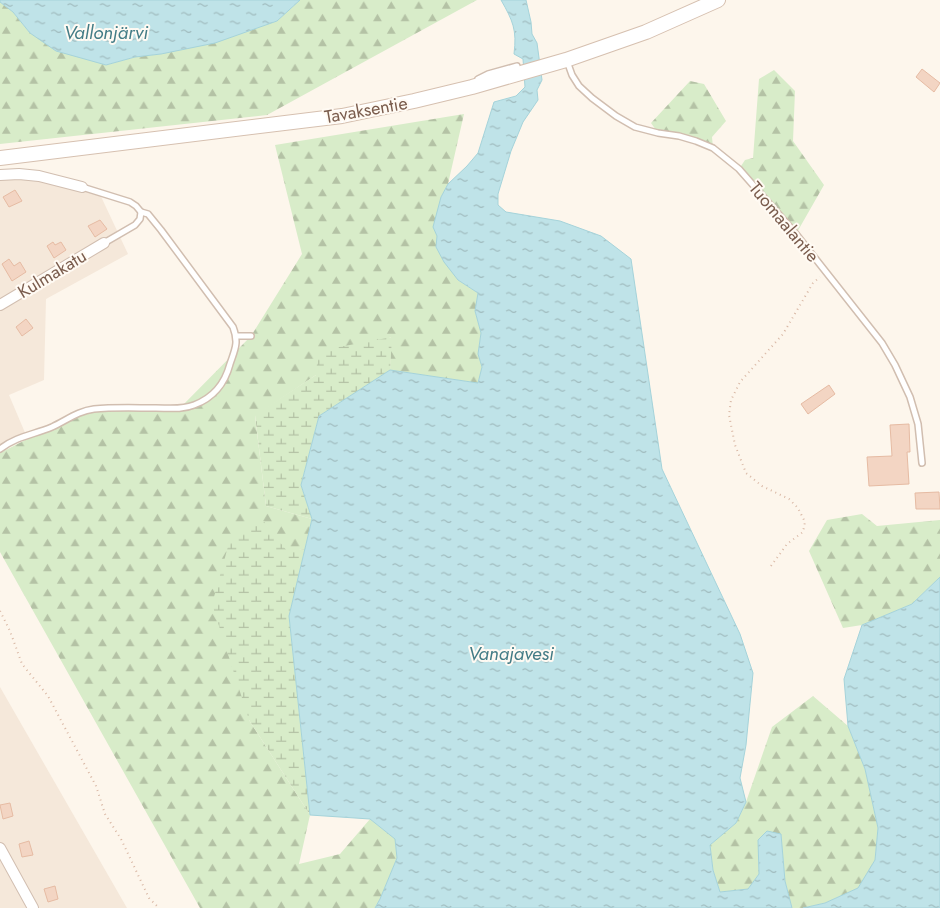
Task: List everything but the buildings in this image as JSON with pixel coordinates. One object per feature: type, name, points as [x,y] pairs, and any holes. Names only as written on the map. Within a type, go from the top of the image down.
[{"type":"main road","name":"Tavaksentie","points":[[0,158],[342,116],[414,101],[472,87],[517,70],[566,60],[646,32],[718,0]]},
{"type":"street","points":[[0,175],[39,176],[82,187]]},
{"type":"street","name":"Kulmakatu","points":[[0,305],[104,243]]},
{"type":"street","points":[[0,848],[33,908]]},
{"type":"lane","name":"Tuomaalantie","points":[[566,60],[579,86],[616,116],[635,127],[679,136],[713,148],[739,169],[796,234],[882,343],[910,397],[918,424],[922,463]]},
{"type":"lane","points":[[82,187],[130,202],[140,212],[140,219],[135,225],[104,243]]},
{"type":"lane","points":[[0,449],[19,438],[52,426],[78,413],[94,409],[180,408],[194,405],[219,388],[227,375],[237,342],[237,336],[233,327],[161,230],[148,214],[140,212]]},
{"type":"lane","points":[[237,336],[250,336]]},
{"type":"path","points":[[770,566],[787,544],[803,532],[805,522],[798,508],[789,499],[762,486],[746,473],[735,445],[728,415],[731,400],[740,382],[783,334],[813,283],[826,272]]},
{"type":"path","points":[[0,611],[10,631],[22,664],[48,696],[96,786],[105,814],[121,839],[149,898],[159,908]]},
{"type":"shaded area","points":[[55,177],[97,188],[128,254],[46,299],[44,380],[9,395],[26,435],[0,451],[0,178]]},
{"type":"shaded area","points":[[0,687],[127,908],[0,908]]},
{"type":"green space","points":[[300,0],[477,0],[267,115],[0,144],[0,2],[13,12],[30,33],[106,65],[135,57],[161,54],[277,21]]},
{"type":"green space","points":[[774,70],[795,91],[793,141],[824,185],[796,234],[739,169],[745,160],[753,158],[759,79]]},
{"type":"green space","points":[[690,81],[704,84],[726,121],[712,137],[713,148],[696,141],[658,133],[651,123]]},
{"type":"green space","points":[[464,114],[448,184],[441,197],[436,247],[458,280],[478,293],[475,311],[481,333],[478,354],[482,367],[478,383],[390,370],[391,337],[316,375],[255,416],[266,506],[312,519],[305,549],[287,552],[261,519],[249,720],[310,815],[299,864],[340,854],[370,819],[395,839],[397,858],[375,908],[200,908],[0,552],[0,453],[78,413],[180,408],[251,336],[302,254],[275,145]]},
{"type":"green space","points":[[392,337],[390,370],[319,416],[301,485],[312,519],[266,506],[255,415],[316,375],[318,351]]},
{"type":"green space","points":[[862,514],[877,526],[940,520],[940,577],[912,604],[862,625],[843,628],[809,551],[827,520]]},
{"type":"green space","points":[[261,518],[287,551],[305,549],[289,616],[310,815],[249,720],[212,604],[229,543]]},
{"type":"green space","points":[[813,696],[848,726],[865,769],[878,828],[875,860],[858,888],[825,903],[803,908],[792,908],[785,881],[781,835],[758,840],[759,874],[748,889],[720,892],[713,870],[710,845],[736,823],[746,802],[772,727]]},
{"type":"water","name":"Vallonjärvi","points":[[0,0],[300,0],[277,21],[215,43],[161,54],[135,57],[106,65],[56,51],[30,33],[13,12]]},
{"type":"water","name":"Vanajavesi","points":[[501,0],[526,0],[532,34],[537,43],[542,80],[537,90],[538,100],[523,122],[511,151],[498,194],[498,205],[506,212],[560,221],[601,236],[631,259],[662,469],[740,634],[753,673],[746,745],[740,778],[746,802],[736,823],[710,845],[713,870],[720,892],[748,889],[759,874],[758,840],[767,831],[781,834],[785,881],[792,908],[375,908],[397,858],[395,839],[370,819],[310,815],[289,616],[312,519],[301,485],[319,416],[390,370],[478,383],[482,367],[478,354],[481,333],[475,311],[478,293],[458,280],[444,262],[436,247],[437,236],[433,227],[441,197],[448,184],[478,153],[494,102],[516,96],[525,87],[523,59],[514,54],[515,38],[513,26]]},
{"type":"water","points":[[940,577],[940,908],[803,908],[825,903],[858,888],[875,860],[878,828],[865,769],[848,726],[844,679],[862,625],[912,604]]}]
